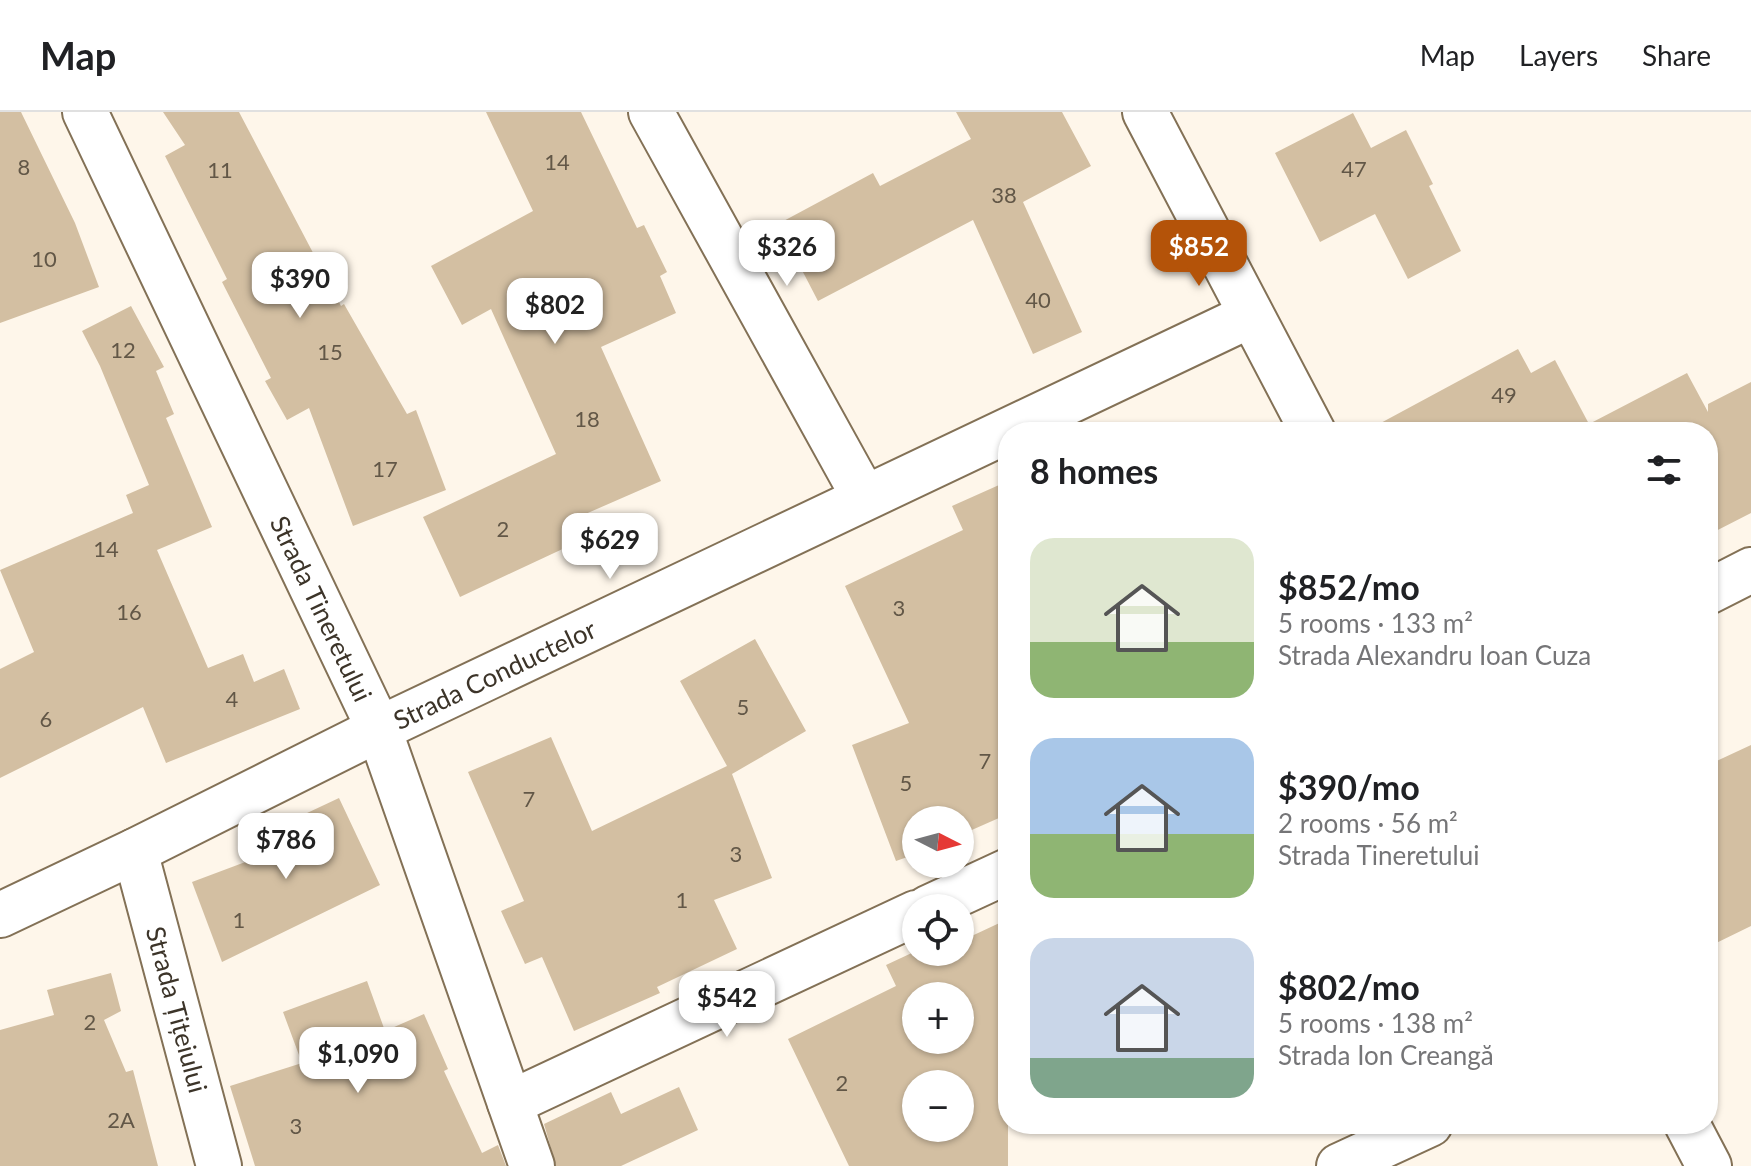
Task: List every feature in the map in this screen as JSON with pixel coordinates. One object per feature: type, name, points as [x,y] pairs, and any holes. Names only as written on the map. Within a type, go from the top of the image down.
[{"type":"street","name":"Strada Tineretului","points":[[85,112],[379,729],[532,1166]]},
{"type":"street","points":[[651,112],[864,497]]},
{"type":"street","points":[[1157,116],[1251,315],[1308,422]]},
{"type":"street","name":"Strada Conductelor","points":[[1023,422],[1251,315]]},
{"type":"street","name":"Strada Conductelor","points":[[0,915],[379,729],[998,434]]},
{"type":"street","points":[[1718,587],[1751,570]]},
{"type":"street","name":"Strada Țițeiului","points":[[135,851],[219,1166]]},
{"type":"street","points":[[958,894],[998,876]]},
{"type":"street","points":[[510,1103],[902,920]]},
{"type":"street","points":[[1339,1166],[1408,1134]]},
{"type":"street","points":[[1692,1134],[1709,1166]]},
{"type":"building","points":[[0,112],[21,112],[75,223],[99,287],[0,323]]},
{"type":"building","points":[[163,112],[239,112],[341,306],[344,304],[407,414],[416,410],[446,490],[353,526],[309,408],[287,420],[265,381],[271,378],[222,282],[227,279],[165,156],[185,145]]},
{"type":"building","points":[[486,112],[581,112],[637,228],[644,225],[667,272],[660,276],[676,313],[601,347],[661,481],[574,519],[584,539],[460,597],[423,517],[556,454],[491,309],[462,325],[431,266],[533,211]]},
{"type":"building","points":[[956,112],[1062,112],[1091,166],[1023,202],[1082,332],[1033,354],[973,220],[818,301],[778,224],[873,173],[880,186],[971,139]]},
{"type":"building","points":[[1353,113],[1371,148],[1406,130],[1461,251],[1408,279],[1375,214],[1320,242],[1275,153]]},
{"type":"building","points":[[131,306],[164,367],[156,371],[174,414],[166,418],[212,527],[157,550],[208,668],[243,654],[254,682],[284,669],[300,709],[166,763],[143,707],[0,778],[0,669],[34,652],[0,570],[133,513],[126,495],[149,485],[100,366],[82,331]]},
{"type":"building","points":[[1518,349],[1531,373],[1555,360],[1588,422],[1383,422]]},
{"type":"building","points":[[1687,373],[1708,412],[1708,404],[1751,382],[1751,513],[1718,530],[1718,422],[1593,422]]},
{"type":"building","points":[[998,485],[998,818],[974,829],[974,806],[902,806],[902,859],[896,861],[852,745],[909,723],[845,586],[963,530],[952,506]]},
{"type":"building","points":[[755,639],[806,731],[732,774],[772,878],[714,900],[737,949],[657,987],[660,993],[574,1031],[542,957],[525,964],[501,911],[524,901],[468,772],[551,737],[592,831],[727,766],[680,681]]},
{"type":"building","points":[[1751,745],[1751,926],[1718,942],[1718,760]]},
{"type":"building","points":[[339,798],[380,885],[222,962],[192,882],[264,855],[256,837]]},
{"type":"building","points":[[998,924],[998,1134],[1008,1134],[1008,1166],[849,1166],[788,1039],[896,986],[886,965],[902,958],[902,966],[974,966],[974,935]]},
{"type":"building","points":[[111,973],[121,1011],[104,1020],[126,1072],[133,1070],[158,1166],[0,1166],[0,1030],[54,1015],[47,990]]},
{"type":"building","points":[[367,981],[385,1031],[424,1014],[448,1069],[444,1071],[482,1153],[498,1145],[506,1166],[255,1166],[230,1086],[302,1063],[283,1012]]},
{"type":"building","points":[[679,1087],[698,1130],[621,1166],[556,1166],[544,1124],[611,1092],[621,1114]]}]
